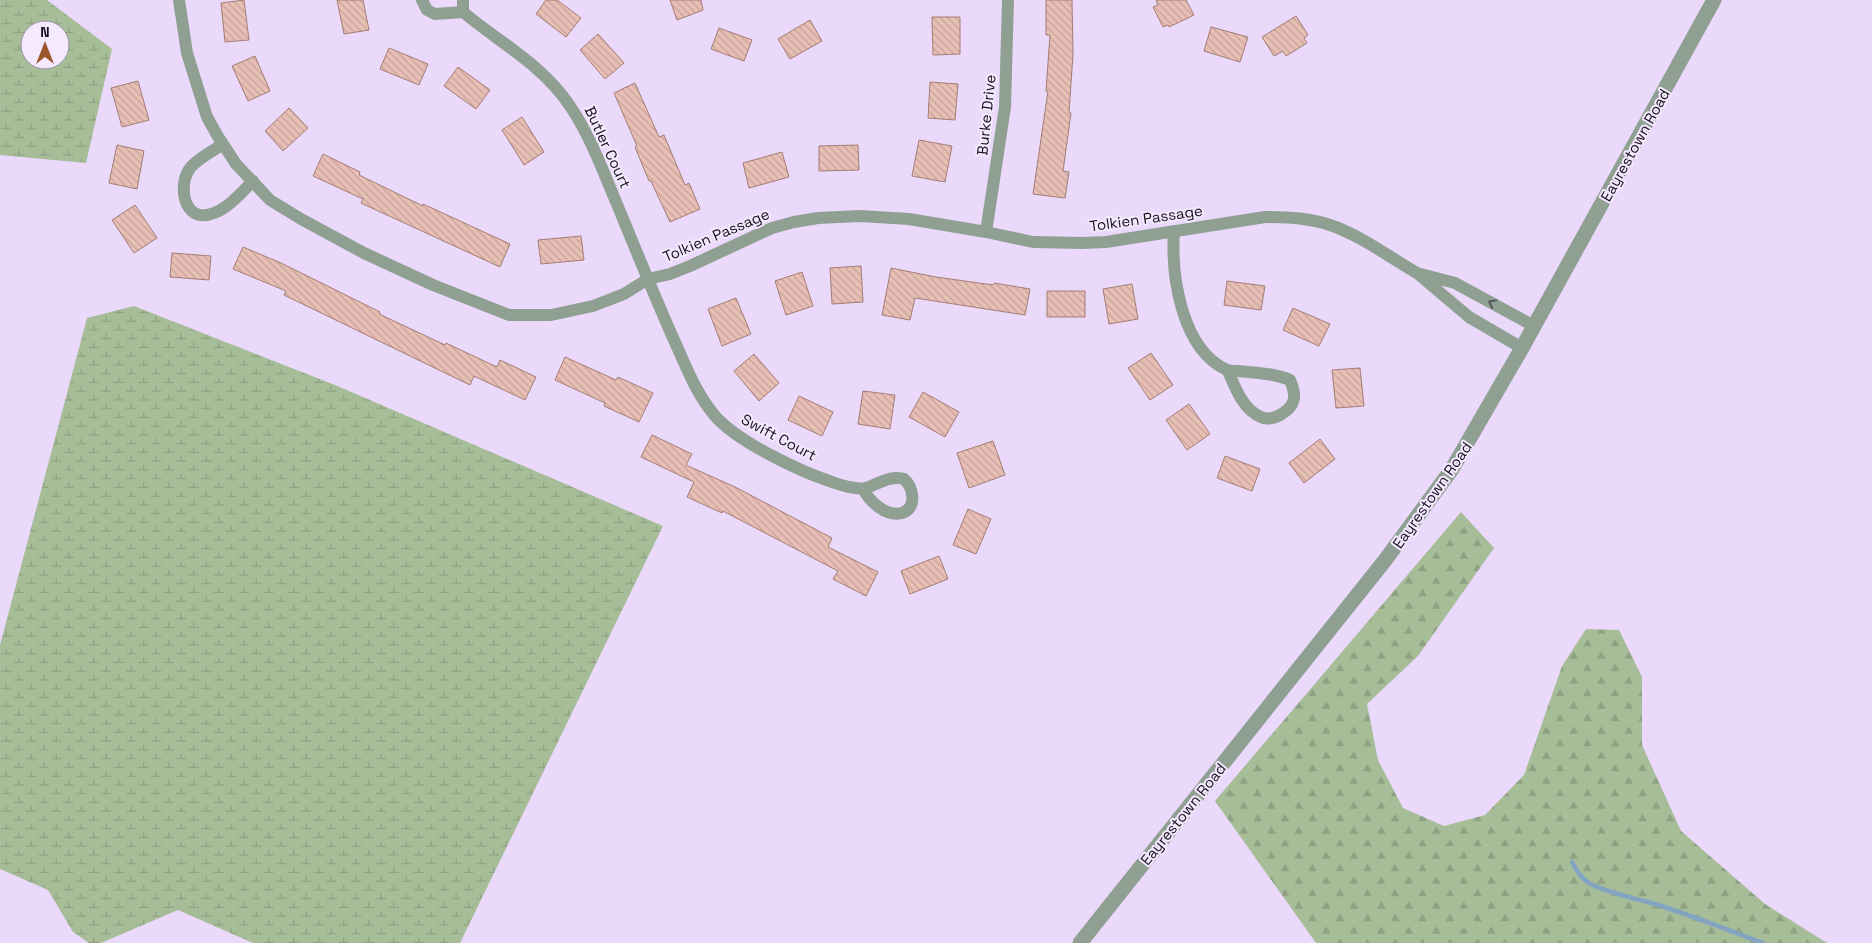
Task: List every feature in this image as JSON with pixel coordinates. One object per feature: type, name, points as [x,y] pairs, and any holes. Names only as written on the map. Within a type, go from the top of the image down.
[{"type":"street","name":"Tolkien Passage","points":[[180,0],[183,31],[192,73],[207,116],[236,164],[270,200],[336,238],[433,285],[509,315],[551,315],[593,306],[624,294],[648,279],[670,274],[690,266],[772,228],[818,218],[838,216],[885,217],[986,232],[1033,242],[1082,244],[1265,218],[1311,220],[1332,226],[1355,236],[1417,272],[1469,317],[1522,348]]},
{"type":"street","name":"Butler Court","points":[[422,0],[427,10],[435,14],[463,6],[486,30],[547,76],[570,105],[588,137],[648,279]]},
{"type":"street","name":"Burke Drive","points":[[986,232],[1005,107],[1008,0]]},
{"type":"street","name":"Eayrestown Road","points":[[1080,943],[1409,529],[1442,484],[1472,438],[1714,0]]},
{"type":"street","points":[[223,144],[192,166],[186,176],[183,192],[185,203],[191,211],[200,215],[218,212],[253,181]]},
{"type":"street","points":[[1174,231],[1172,251],[1180,304],[1193,335],[1209,358],[1228,371],[1278,374],[1290,380],[1294,389],[1294,400],[1289,410],[1275,417],[1262,418],[1250,410],[1238,394],[1228,371]]},
{"type":"street","name":"Tolkien Passage","points":[[1417,272],[1455,284],[1534,326]]},
{"type":"street","name":"Swift Court","points":[[648,279],[701,398],[716,417],[737,436],[793,466],[833,483],[863,489]]},
{"type":"green space","points":[[0,0],[47,0],[112,49],[86,163],[0,155]]},
{"type":"green space","points":[[134,306],[335,385],[663,526],[460,943],[253,943],[178,910],[101,943],[89,943],[73,932],[48,890],[0,869],[0,645],[87,318]]},
{"type":"green space","points":[[1461,512],[1494,548],[1418,656],[1367,704],[1378,760],[1403,808],[1444,826],[1485,815],[1524,775],[1562,666],[1586,629],[1619,630],[1642,677],[1642,745],[1681,831],[1765,904],[1827,943],[1316,943],[1215,801]]},
{"type":"building","points":[[244,0],[249,40],[225,42],[221,3]]},
{"type":"building","points":[[337,0],[363,0],[369,30],[344,34]]},
{"type":"building","points":[[546,0],[557,0],[581,18],[566,37],[536,14]]},
{"type":"building","points":[[670,0],[701,0],[703,10],[677,20]]},
{"type":"building","points":[[1046,0],[1072,0],[1073,54],[1069,113],[1071,113],[1063,171],[1069,172],[1065,198],[1033,194],[1048,91],[1046,91],[1050,35],[1046,35]]},
{"type":"building","points":[[1156,0],[1186,0],[1194,15],[1169,27],[1168,25],[1163,27],[1153,7],[1158,5]]},
{"type":"building","points":[[1296,16],[1308,35],[1304,38],[1307,43],[1286,56],[1283,51],[1274,56],[1262,37]]},
{"type":"building","points":[[932,17],[960,17],[960,54],[933,55]]},
{"type":"building","points":[[810,20],[822,41],[790,59],[778,39]]},
{"type":"building","points":[[1211,27],[1248,37],[1240,62],[1204,51]]},
{"type":"building","points":[[719,28],[752,40],[744,61],[711,49]]},
{"type":"building","points":[[598,34],[624,63],[605,79],[580,50]]},
{"type":"building","points":[[389,48],[428,64],[419,85],[380,69]]},
{"type":"building","points":[[255,56],[270,91],[248,101],[232,66]]},
{"type":"building","points":[[458,67],[490,90],[476,109],[444,86]]},
{"type":"building","points":[[138,81],[149,120],[122,127],[111,88]]},
{"type":"building","points":[[930,82],[958,84],[955,120],[928,118]]},
{"type":"building","points":[[635,83],[659,137],[664,135],[685,185],[689,183],[700,209],[670,222],[651,181],[649,181],[635,147],[637,146],[614,93]]},
{"type":"building","points":[[289,108],[308,128],[283,151],[265,131]]},
{"type":"building","points":[[522,117],[544,152],[524,165],[502,130]]},
{"type":"building","points":[[919,140],[952,146],[945,182],[912,176]]},
{"type":"building","points":[[117,145],[144,151],[137,189],[109,183]]},
{"type":"building","points":[[858,145],[859,170],[819,171],[819,146]]},
{"type":"building","points":[[782,152],[789,177],[749,188],[743,163]]},
{"type":"building","points":[[323,154],[360,172],[359,175],[423,206],[423,204],[510,244],[500,267],[361,203],[363,199],[313,176]]},
{"type":"building","points":[[135,205],[157,238],[134,253],[112,220]]},
{"type":"building","points":[[581,236],[584,260],[541,264],[538,240]]},
{"type":"building","points":[[243,247],[281,263],[380,312],[379,314],[445,345],[446,343],[497,367],[500,360],[536,377],[525,400],[474,376],[470,385],[284,295],[286,291],[233,269]]},
{"type":"building","points":[[172,253],[211,256],[209,280],[170,277]]},
{"type":"building","points":[[861,266],[863,302],[832,304],[830,268]]},
{"type":"building","points":[[891,268],[936,277],[1030,289],[1025,315],[915,298],[910,320],[882,315]]},
{"type":"building","points":[[802,272],[813,306],[786,315],[775,281]]},
{"type":"building","points":[[1227,281],[1265,286],[1261,310],[1224,305]]},
{"type":"building","points":[[1132,284],[1138,319],[1109,324],[1103,289]]},
{"type":"building","points":[[1047,291],[1085,291],[1085,317],[1047,317]]},
{"type":"building","points":[[736,298],[751,334],[722,346],[708,309]]},
{"type":"building","points":[[1293,308],[1330,324],[1319,346],[1283,330]]},
{"type":"building","points":[[1151,353],[1173,385],[1150,400],[1128,368]]},
{"type":"building","points":[[754,354],[779,383],[759,401],[734,371]]},
{"type":"building","points":[[565,357],[616,380],[618,377],[653,393],[639,422],[604,406],[605,403],[555,380]]},
{"type":"building","points":[[1360,368],[1364,406],[1336,408],[1332,370]]},
{"type":"building","points":[[863,391],[895,395],[890,429],[858,424]]},
{"type":"building","points":[[923,392],[959,412],[945,437],[909,417]]},
{"type":"building","points":[[799,396],[833,412],[822,436],[788,420]]},
{"type":"building","points":[[1189,404],[1210,434],[1187,450],[1166,420]]},
{"type":"building","points":[[652,435],[692,454],[686,465],[737,488],[832,538],[828,547],[878,572],[866,596],[833,579],[838,571],[723,511],[722,513],[687,497],[694,482],[641,457]]},
{"type":"building","points":[[1320,439],[1335,459],[1304,483],[1289,463]]},
{"type":"building","points":[[993,441],[1005,475],[969,488],[957,453]]},
{"type":"building","points":[[1225,456],[1260,469],[1252,491],[1217,478]]},
{"type":"building","points":[[968,509],[991,519],[976,554],[953,545]]},
{"type":"building","points":[[939,556],[948,579],[910,594],[901,571]]},
{"type":"waterway","points":[[1572,862],[1584,879],[1597,887],[1671,909],[1763,943]]}]
